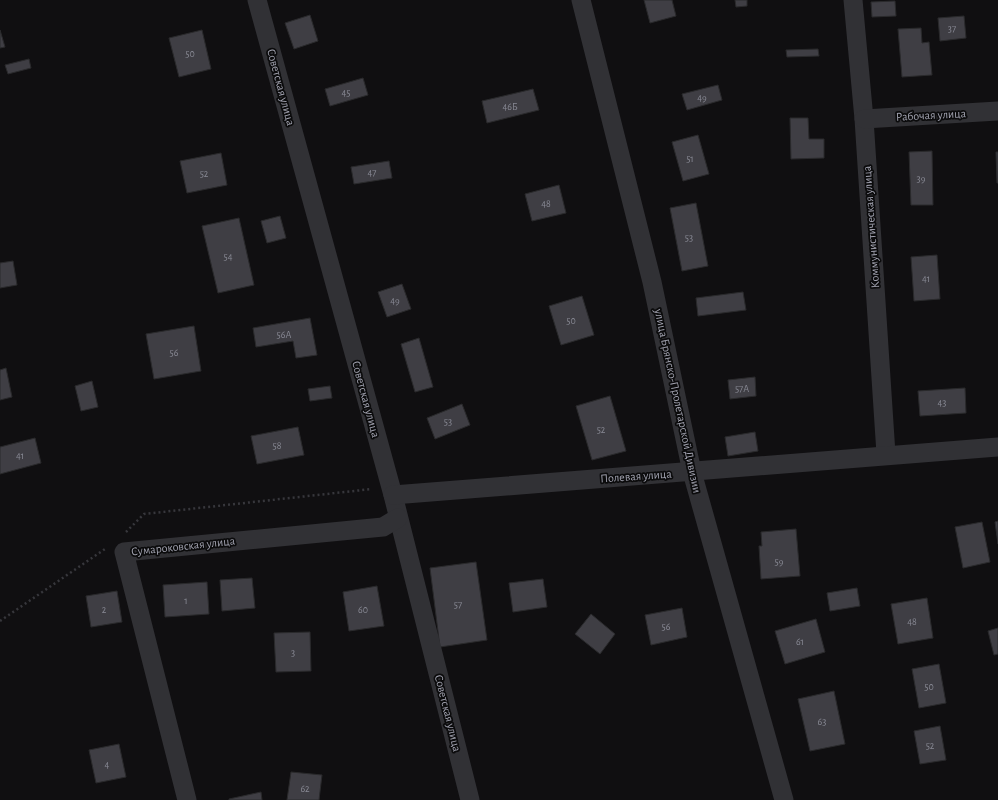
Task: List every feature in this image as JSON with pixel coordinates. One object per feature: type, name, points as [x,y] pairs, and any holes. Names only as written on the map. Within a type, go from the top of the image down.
[{"type":"street","name":"Советская улица","points":[[257,0],[393,495],[470,800]]},
{"type":"street","name":"улица Брянско-Пролетарской Дивизии","points":[[581,0],[652,282],[692,472],[784,800]]},
{"type":"street","name":"Коммунистическая улица","points":[[853,0],[864,119],[886,454]]},
{"type":"street","name":"Рабочая улица","points":[[864,119],[998,111]]},
{"type":"street","name":"Полевая улица","points":[[393,495],[692,472],[886,454],[998,447]]},
{"type":"street","name":"Сумароковская улица","points":[[187,800],[124,552],[383,527],[398,518]]},
{"type":"building","points":[[644,0],[672,0],[676,16],[650,23]]},
{"type":"building","points":[[735,0],[747,0],[747,6],[736,7]]},
{"type":"building","points":[[895,1],[896,16],[872,17],[871,2]]},
{"type":"building","points":[[310,15],[318,41],[294,49],[285,23]]},
{"type":"building","points":[[964,16],[966,38],[940,41],[938,18]]},
{"type":"building","points":[[921,28],[922,43],[929,42],[932,75],[902,77],[898,29]]},
{"type":"building","points":[[0,30],[5,47],[0,48]]},
{"type":"building","points":[[202,30],[211,69],[179,77],[169,38]]},
{"type":"building","points":[[818,49],[819,56],[787,57],[786,50]]},
{"type":"building","points":[[29,59],[31,68],[8,74],[5,65]]},
{"type":"building","points":[[363,78],[368,95],[330,106],[325,89]]},
{"type":"building","points":[[718,85],[722,100],[687,110],[682,94]]},
{"type":"building","points":[[533,89],[539,110],[487,123],[482,101]]},
{"type":"building","points":[[790,118],[808,118],[809,139],[824,139],[824,158],[791,159]]},
{"type":"building","points":[[698,135],[709,174],[683,181],[672,142]]},
{"type":"building","points":[[932,151],[933,205],[911,205],[909,152]]},
{"type":"building","points":[[996,152],[998,152],[998,183],[997,183]]},
{"type":"building","points":[[221,153],[227,185],[187,193],[180,161]]},
{"type":"building","points":[[389,161],[392,178],[354,184],[351,167]]},
{"type":"building","points":[[559,185],[566,213],[532,221],[525,194]]},
{"type":"building","points":[[696,203],[708,266],[682,271],[670,208]]},
{"type":"building","points":[[280,216],[286,238],[267,243],[261,221]]},
{"type":"building","points":[[239,218],[254,285],[218,293],[202,226]]},
{"type":"building","points":[[937,255],[940,299],[914,301],[911,257]]},
{"type":"building","points":[[13,261],[17,285],[0,288],[0,263]]},
{"type":"building","points":[[402,284],[411,309],[387,317],[378,292]]},
{"type":"building","points":[[743,292],[746,310],[698,316],[696,298]]},
{"type":"building","points":[[582,296],[594,335],[561,345],[549,306]]},
{"type":"building","points":[[310,318],[317,355],[296,358],[293,341],[256,347],[253,328]]},
{"type":"building","points":[[194,326],[201,371],[154,379],[146,334]]},
{"type":"building","points":[[419,338],[433,387],[415,392],[401,344]]},
{"type":"building","points":[[6,368],[12,397],[0,400],[0,370]]},
{"type":"building","points":[[755,377],[756,396],[730,399],[728,380]]},
{"type":"building","points":[[92,381],[98,407],[81,411],[75,386]]},
{"type":"building","points":[[330,386],[332,398],[310,401],[308,389]]},
{"type":"building","points":[[965,388],[966,413],[920,416],[918,391]]},
{"type":"building","points":[[610,396],[626,451],[592,460],[576,406]]},
{"type":"building","points":[[462,404],[470,425],[435,439],[427,418]]},
{"type":"building","points":[[298,427],[304,455],[257,464],[251,436]]},
{"type":"building","points":[[755,432],[758,451],[728,456],[725,437]]},
{"type":"building","points":[[35,438],[41,463],[0,474],[0,447]]},
{"type":"building","points":[[998,521],[998,544],[995,522]]},
{"type":"building","points":[[982,522],[990,562],[963,568],[955,527]]},
{"type":"building","points":[[796,529],[800,576],[761,579],[759,546],[762,546],[761,532]]},
{"type":"building","points":[[476,562],[487,640],[440,647],[430,568]]},
{"type":"building","points":[[252,578],[255,608],[222,611],[220,580]]},
{"type":"building","points":[[543,579],[547,607],[513,612],[509,583]]},
{"type":"building","points":[[207,582],[209,614],[165,617],[163,585]]},
{"type":"building","points":[[377,586],[384,626],[349,631],[343,592]]},
{"type":"building","points":[[857,588],[860,606],[830,611],[827,593]]},
{"type":"building","points":[[117,591],[122,622],[91,627],[86,596]]},
{"type":"building","points":[[927,598],[933,638],[898,644],[891,604]]},
{"type":"building","points":[[682,608],[687,637],[651,645],[645,615]]},
{"type":"building","points":[[591,614],[615,634],[600,654],[575,634]]},
{"type":"building","points":[[816,619],[825,652],[785,664],[775,631]]},
{"type":"building","points":[[998,628],[998,654],[994,655],[988,631]]},
{"type":"building","points":[[310,632],[311,671],[276,672],[274,633]]},
{"type":"building","points":[[939,664],[946,703],[919,708],[912,669]]},
{"type":"building","points":[[834,691],[845,744],[810,751],[798,699]]},
{"type":"building","points":[[940,726],[946,760],[920,764],[914,731]]},
{"type":"building","points":[[119,744],[126,777],[96,783],[89,750]]},
{"type":"building","points":[[291,772],[322,775],[319,800],[287,800]]},
{"type":"building","points":[[261,792],[262,800],[229,800],[229,799]]}]
